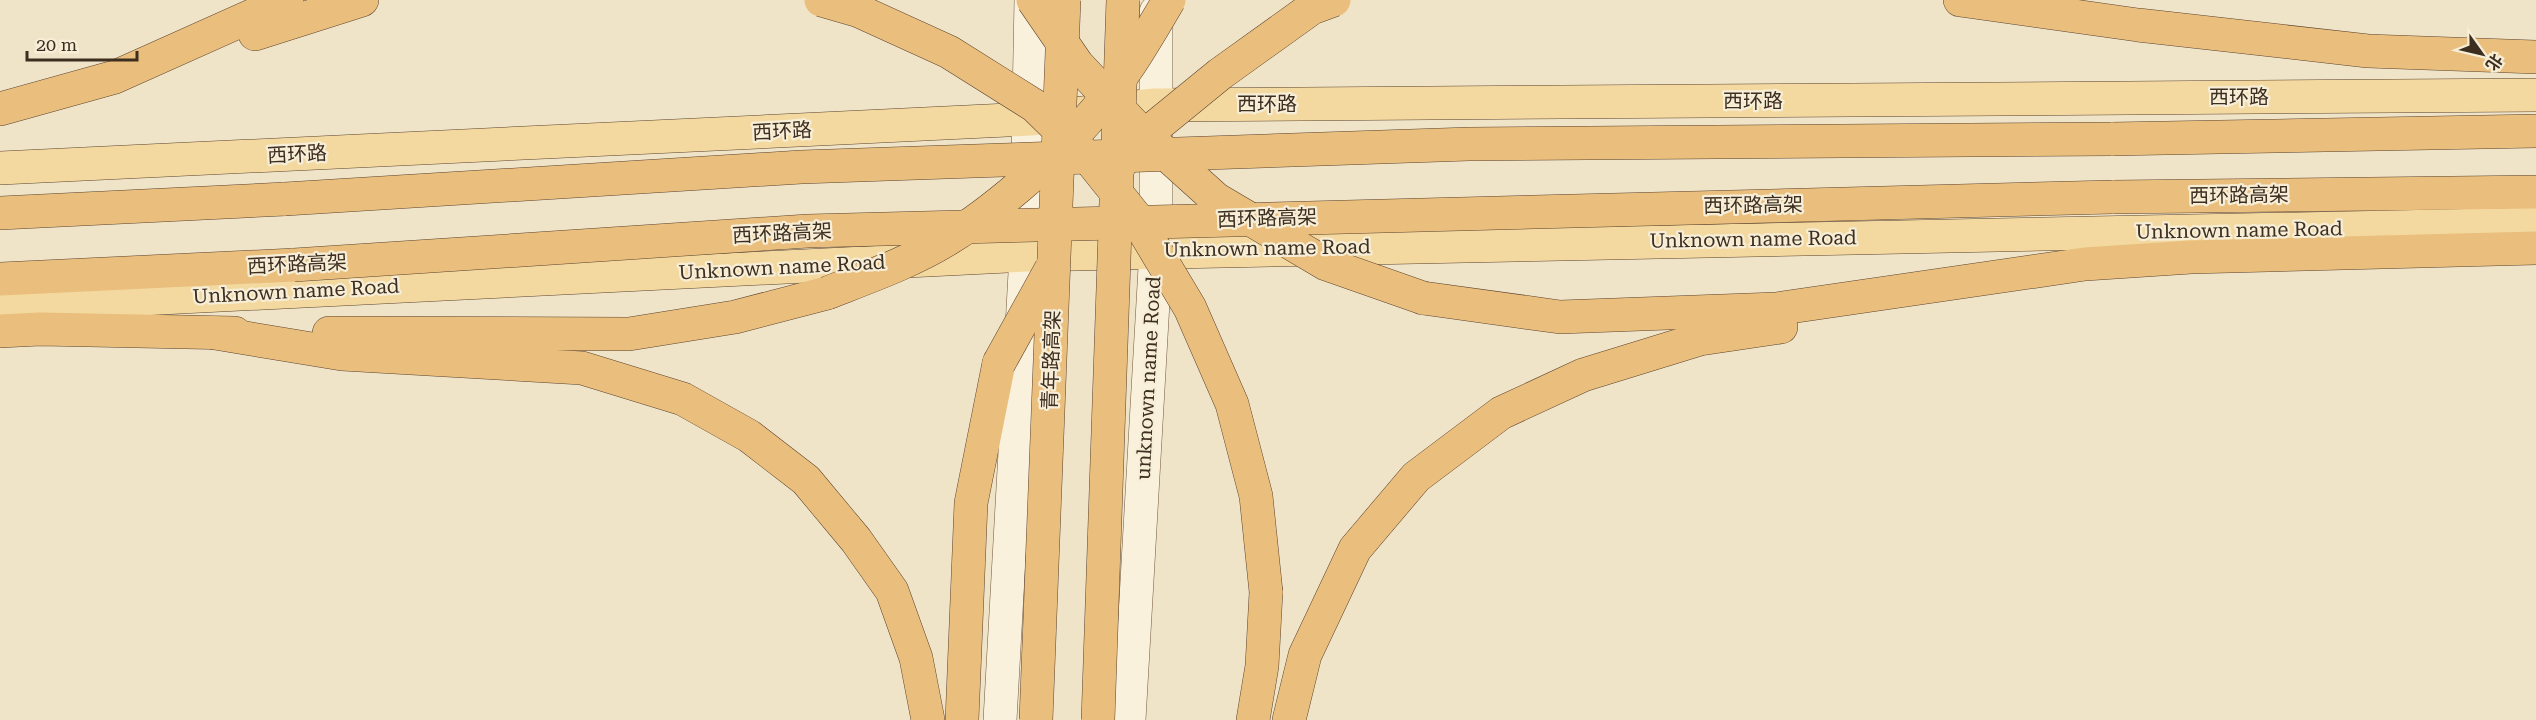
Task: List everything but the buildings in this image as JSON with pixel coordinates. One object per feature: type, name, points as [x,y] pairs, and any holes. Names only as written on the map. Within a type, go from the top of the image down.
[{"type":"highway","points":[[115,77],[287,0]]},
{"type":"highway","points":[[0,109],[115,77],[362,0]]},
{"type":"highway","points":[[821,0],[859,11],[949,52],[1035,105],[1091,161],[1135,216],[1190,308],[1232,404],[1256,496],[1266,592],[1262,666],[1253,720]]},
{"type":"highway","points":[[1032,0],[1077,64],[1135,126],[1216,200],[1326,264],[1424,298],[1560,317],[1776,309],[2085,264],[2191,256],[2536,248]]},
{"type":"highway","name":"青年路高架","points":[[1036,720],[1064,0]]},
{"type":"highway","points":[[1098,720],[1123,0]]},
{"type":"highway","points":[[0,331],[40,329],[215,333],[629,334],[735,317],[827,293],[883,272],[949,239],[1013,191],[1084,124],[1137,55],[1169,0]]},
{"type":"highway","points":[[962,720],[971,503],[999,363],[1067,240],[1133,145],[1229,68],[1312,8],[1334,0]]},
{"type":"highway","points":[[1960,0],[2138,26],[2368,51],[2536,57]]},
{"type":"highway","points":[[2061,0],[2138,26]]},
{"type":"highway","points":[[0,213],[285,200],[801,167],[1445,145],[2536,131]]},
{"type":"highway","name":"西环路高架","points":[[0,279],[294,265],[807,231],[2076,198],[2536,192]]},
{"type":"highway","points":[[1289,720],[1305,655],[1355,549],[1416,477],[1501,413],[1583,375],[1700,339],[1908,309],[2085,264]]},
{"type":"highway","points":[[215,333],[342,354],[582,368],[683,399],[749,436],[806,480],[856,540],[892,591],[916,658],[928,720]]},
{"type":"main road","points":[[1000,720],[1026,255],[1032,0]]},
{"type":"main road","name":"unknown name Road","points":[[1129,720],[1156,250],[1154,105],[1157,0]]},
{"type":"main road","name":"西环路","points":[[0,168],[1030,119],[1154,105],[2536,95]]},
{"type":"main road","name":"Unknown name Road","points":[[0,306],[1156,250],[2536,224]]}]
